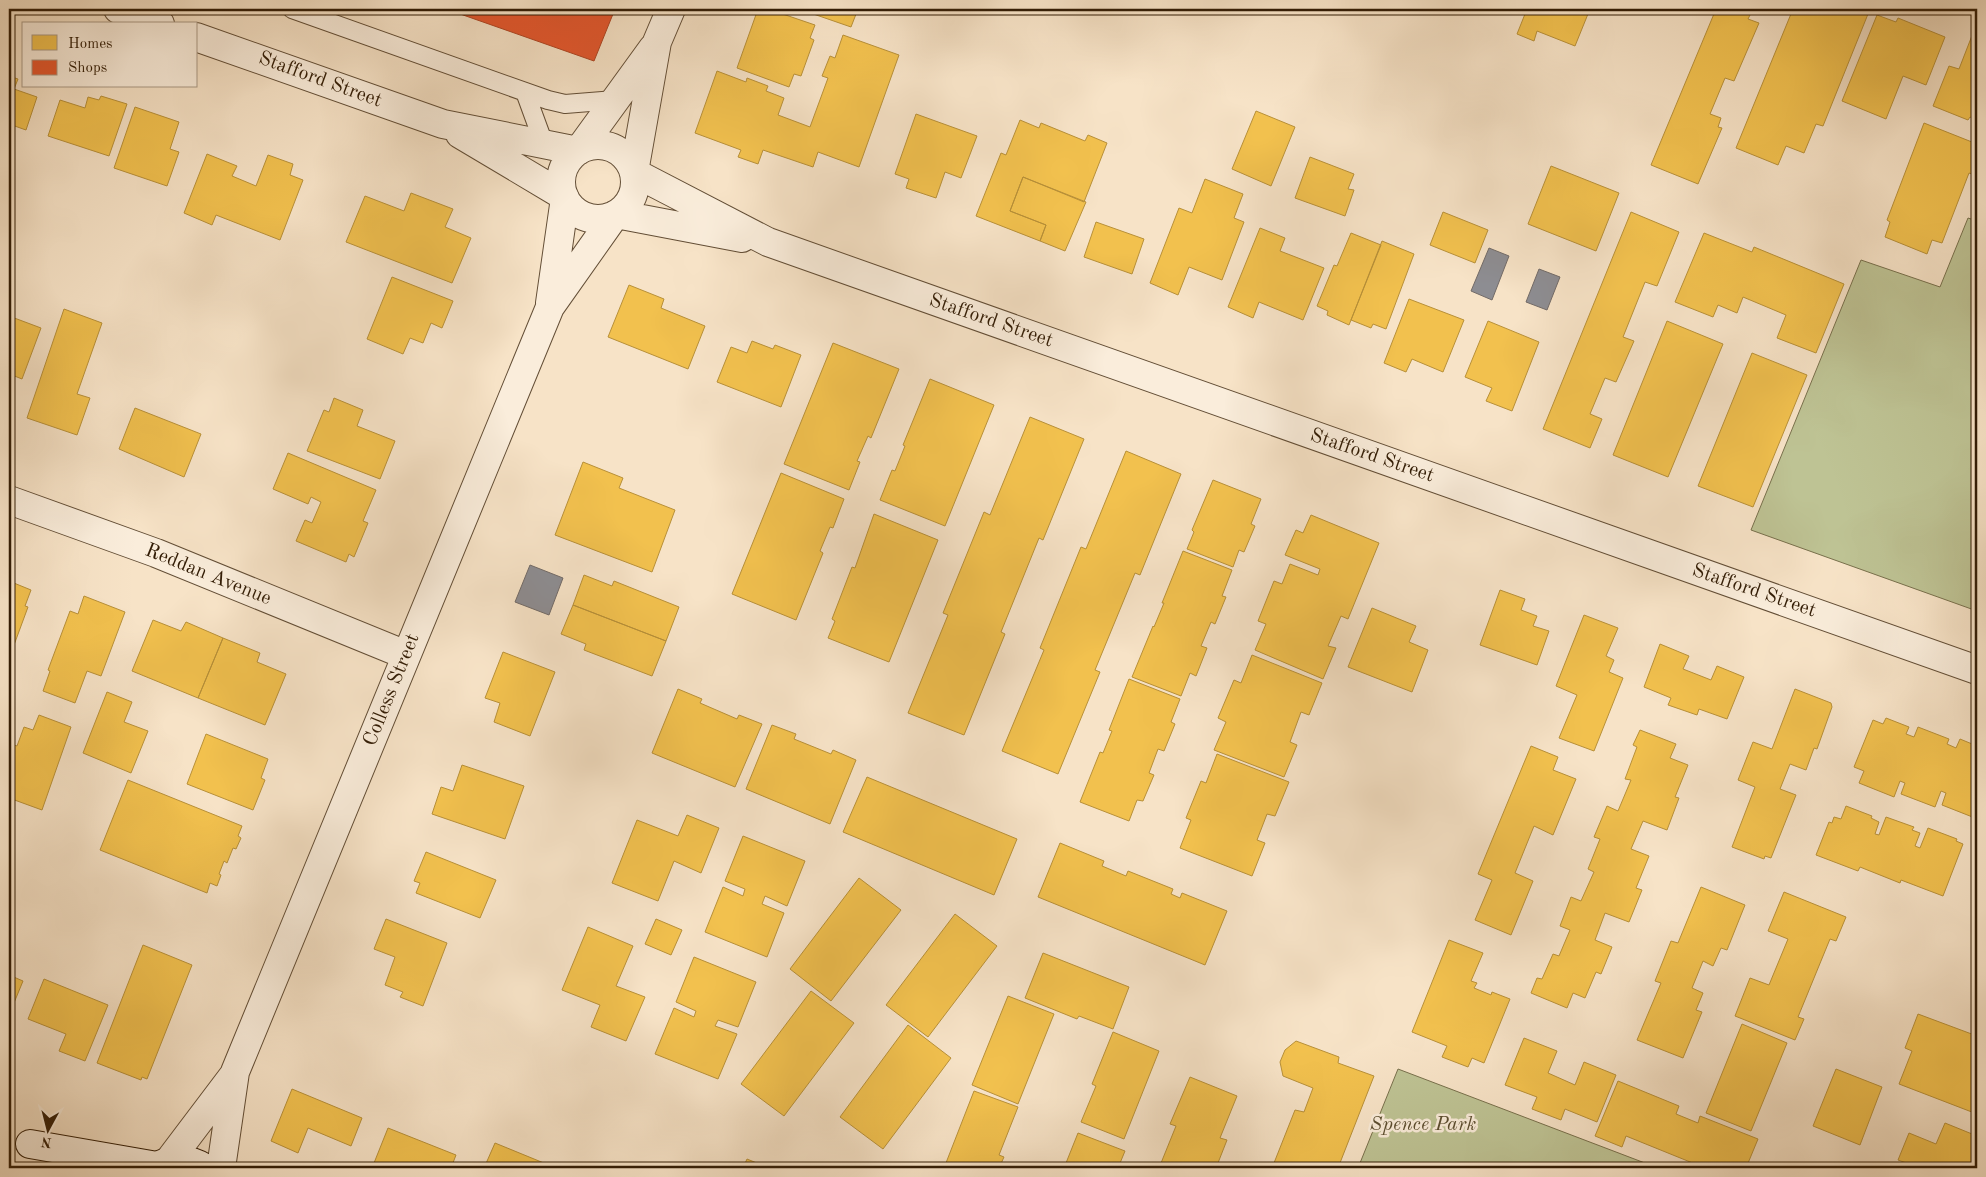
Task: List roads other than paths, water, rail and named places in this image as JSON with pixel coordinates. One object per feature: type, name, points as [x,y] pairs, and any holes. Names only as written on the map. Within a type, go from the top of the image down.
[{"type":"street","points":[[657,42],[579,151],[564,166],[562,176],[564,197],[571,208],[580,215],[604,219],[616,215],[624,209],[634,192],[634,172],[657,42],[670,9]]},
{"type":"street","points":[[127,10],[155,22]]},
{"type":"street","name":"Stafford Street","points":[[198,38],[444,124],[579,151]]},
{"type":"street","name":"Stafford Street","points":[[444,124],[564,197]]},
{"type":"street","points":[[579,151],[590,146],[601,145],[612,148],[625,157],[634,172]]},
{"type":"street","name":"Stafford Street","points":[[634,172],[768,242],[1977,670]]},
{"type":"street","name":"Colless Street","points":[[550,307],[564,197]]},
{"type":"street","name":"Stafford Street","points":[[616,215],[768,242]]},
{"type":"street","name":"Colless Street","points":[[221,1168],[236,1072],[550,307],[616,215]]},
{"type":"street","name":"Reddan Avenue","points":[[9,500],[156,553],[406,655]]},
{"type":"street","name":"Colless Street","points":[[160,1165],[236,1072]]},
{"type":"street","points":[[19,1139],[160,1165],[185,1160],[205,1168]]},
{"type":"street","points":[[19,1139],[67,1168]]},
{"type":"lane","points":[[292,9],[525,92],[565,104],[615,100]]},
{"type":"lane","points":[[525,92],[544,144]]},
{"type":"park label","name":"Spence Park","points":[[1423,1125]]}]
